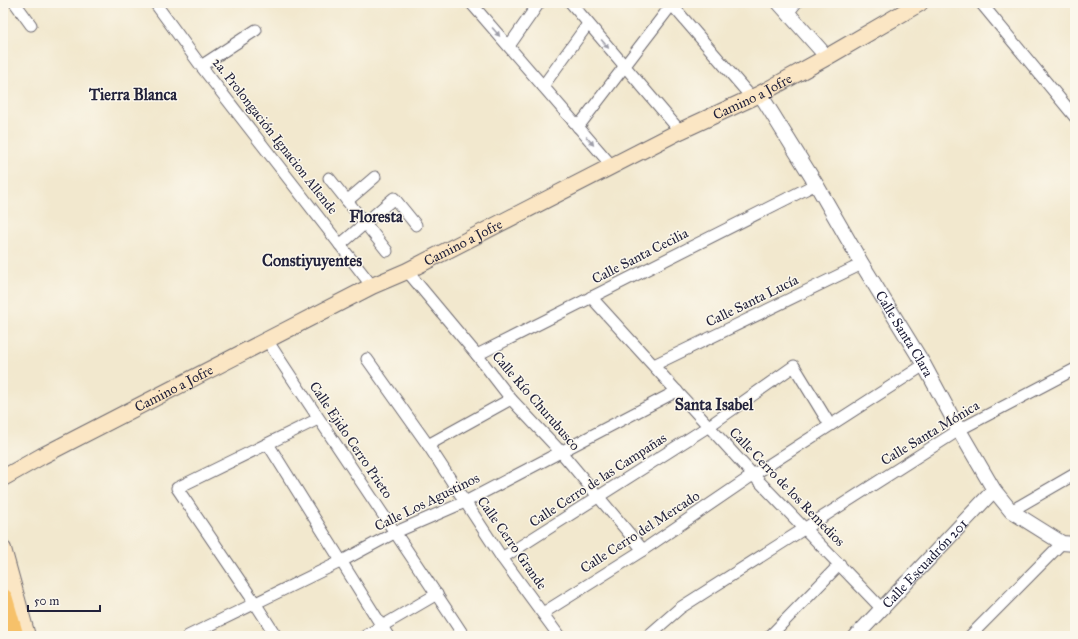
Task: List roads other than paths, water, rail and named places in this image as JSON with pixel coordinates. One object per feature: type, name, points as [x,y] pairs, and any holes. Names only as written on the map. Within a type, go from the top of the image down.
[{"type":"highway","points":[[3,598],[14,636]]},
{"type":"main road","name":"Camino a Jofre","points":[[3,478],[42,456],[372,286],[407,271],[680,131],[756,96],[920,3]]},
{"type":"main road","points":[[4,557],[27,636]]},
{"type":"street","points":[[15,3],[31,25]]},
{"type":"street","name":"2a. Prolongación Ignacion Allende","points":[[155,3],[201,66],[372,286]]},
{"type":"street","points":[[471,3],[612,166]]},
{"type":"street","points":[[509,46],[539,3]]},
{"type":"street","points":[[570,3],[680,131]]},
{"type":"street","points":[[981,3],[1075,117]]},
{"type":"street","points":[[578,127],[673,4],[756,96]]},
{"type":"street","points":[[788,6],[827,57]]},
{"type":"street","points":[[543,86],[588,24]]},
{"type":"street","points":[[201,66],[256,30]]},
{"type":"street","name":"Calle Santa Clara","points":[[756,96],[816,184],[862,264],[924,365],[959,430],[994,490],[1011,511],[1068,544]]},
{"type":"street","points":[[347,201],[375,177]]},
{"type":"street","points":[[329,178],[387,251]]},
{"type":"street","name":"Calle Santa Cecilia","points":[[477,355],[816,184]]},
{"type":"street","points":[[340,245],[394,198],[416,225]]},
{"type":"street","name":"Calle Santa Lucía","points":[[654,365],[862,264]]},
{"type":"street","name":"Calle Río Churubusco","points":[[407,271],[477,355],[511,399],[560,451],[644,550]]},
{"type":"street","name":"Calle Cerro de los Remedios","points":[[591,297],[753,475],[881,608]]},
{"type":"street","name":"Calle Ejido Cerro Prieto","points":[[267,340],[318,419],[396,532],[464,636]]},
{"type":"street","name":"Calle Cerro Grande","points":[[367,359],[428,445],[502,558],[559,636]]},
{"type":"street","name":"Calle Cerro del Mercado","points":[[543,613],[644,550],[753,475],[924,365]]},
{"type":"street","name":"Calle Cerro de las Campañas","points":[[502,558],[709,426],[794,366],[830,425]]},
{"type":"street","name":"Calle Santa Mónica","points":[[648,636],[680,608],[959,430],[1075,369]]},
{"type":"street","name":"Calle Los Agustinos","points":[[188,636],[342,561],[396,532],[465,502],[677,391]]},
{"type":"street","points":[[428,445],[511,399]]},
{"type":"street","points":[[276,636],[177,488],[318,419]]},
{"type":"street","points":[[268,444],[388,636]]},
{"type":"street","points":[[1011,511],[1075,474]]},
{"type":"street","name":"Calle Escuadrón 201","points":[[856,636],[994,490]]},
{"type":"street","points":[[970,636],[1068,544]]},
{"type":"street","points":[[770,636],[840,564]]},
{"type":"street","points":[[365,636],[437,594]]},
{"type":"district","name":"Tierra Blanca","points":[[133,94]]},
{"type":"district","name":"Floresta","points":[[376,216]]},
{"type":"district","name":"Constiyuyentes","points":[[312,260]]},
{"type":"district","name":"Santa Isabel","points":[[714,404]]}]
